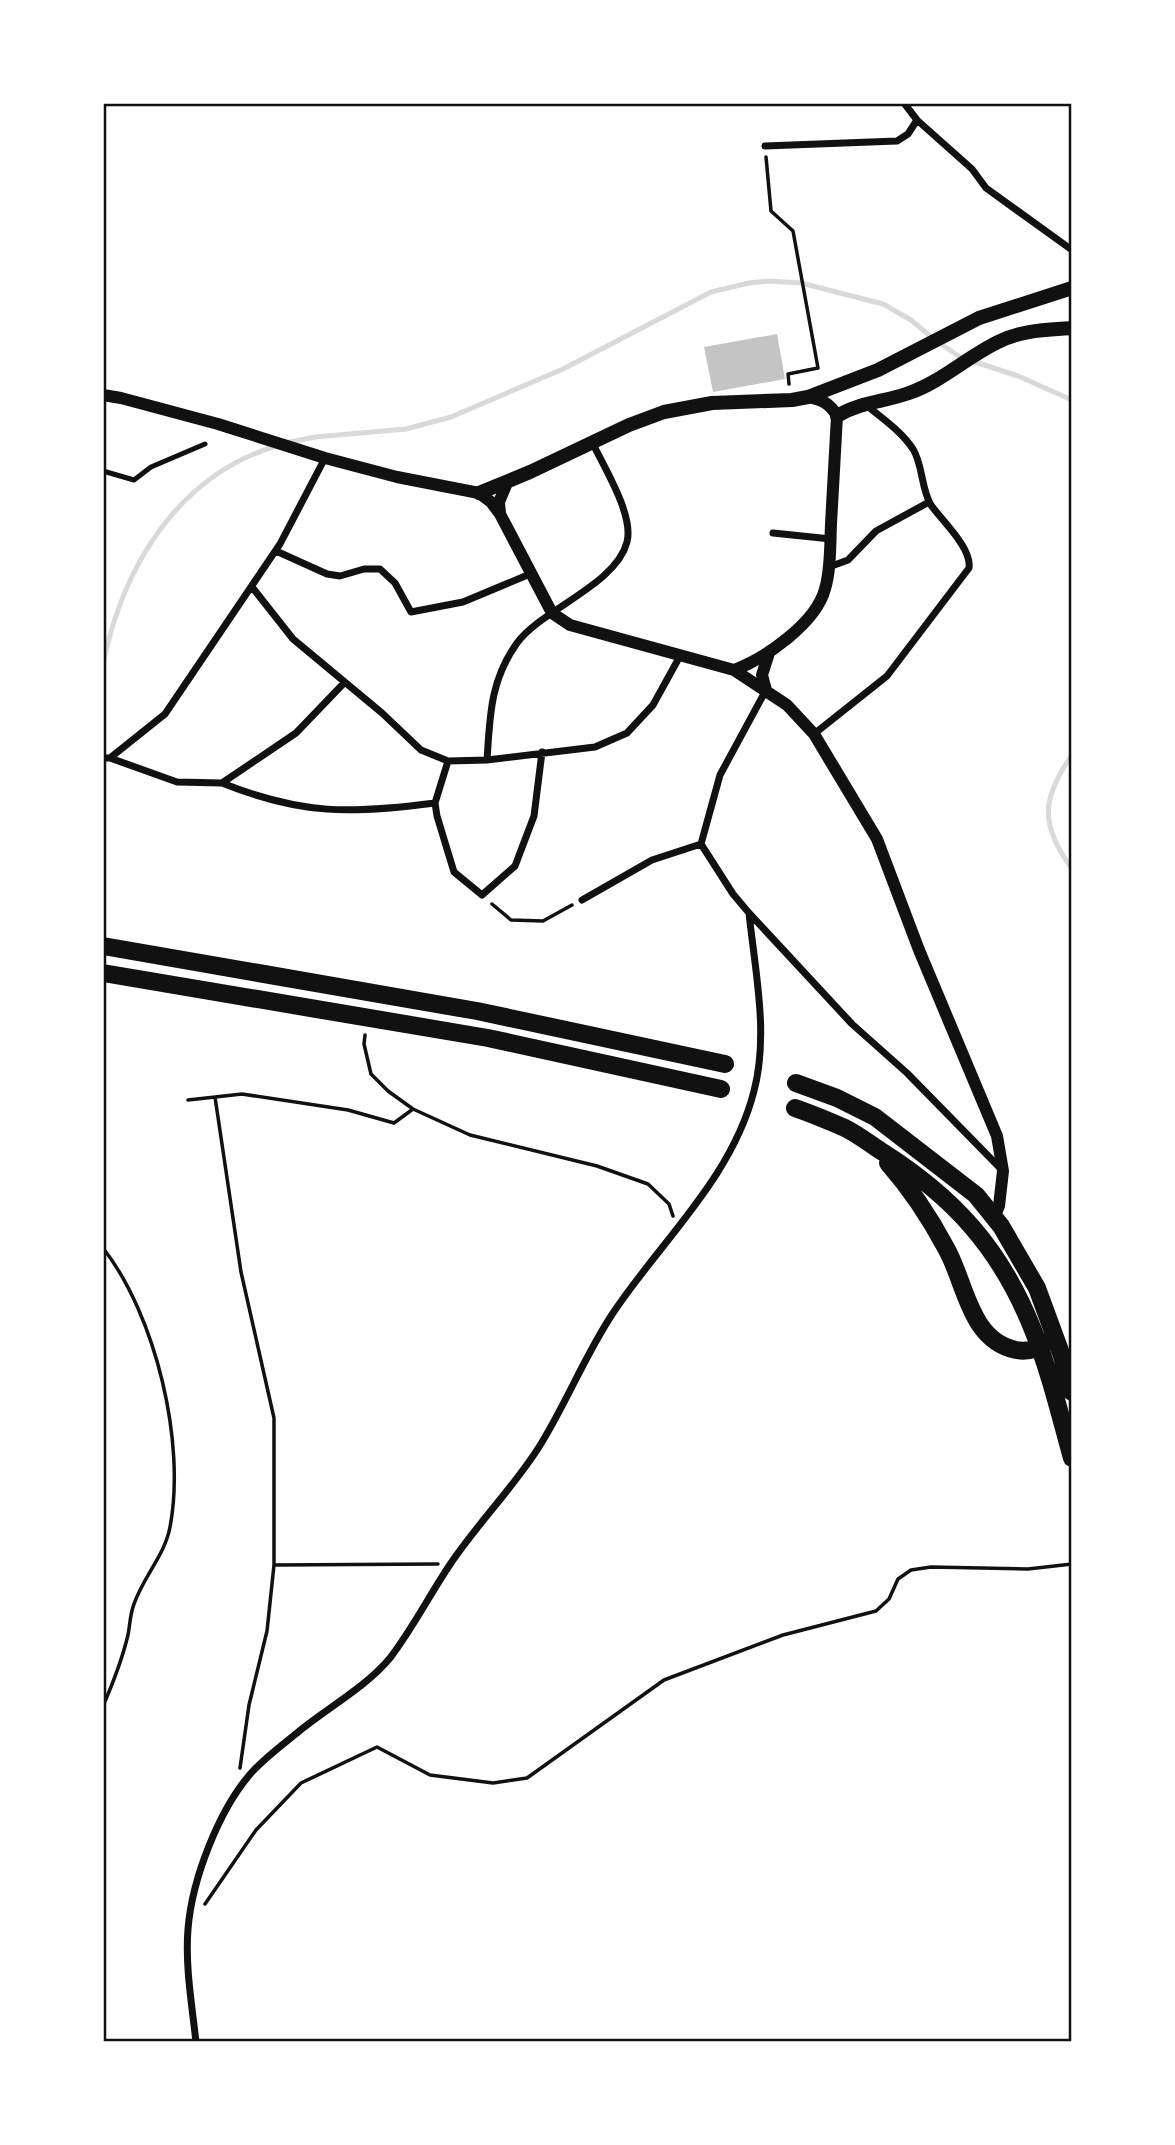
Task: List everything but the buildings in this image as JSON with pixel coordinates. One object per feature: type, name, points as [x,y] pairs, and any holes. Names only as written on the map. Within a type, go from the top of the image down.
[{"type":"main road","points":[[479,493],[664,411],[712,403],[808,397],[904,358],[979,318],[1072,288]]},
{"type":"main road","points":[[837,416],[864,404],[908,394],[928,385],[999,341],[1029,331],[1072,328]]},
{"type":"main road","points":[[103,946],[463,1009],[725,1064]]},
{"type":"main road","points":[[103,973],[488,1038],[722,1089]]},
{"type":"main road","points":[[796,1083],[837,1098],[875,1117],[976,1195],[1018,1253],[1037,1288],[1072,1392]]},
{"type":"main road","points":[[795,1108],[846,1129],[902,1164],[960,1211],[983,1240],[1010,1280],[1040,1347],[1072,1458]]},
{"type":"main road","points":[[872,1145],[895,1171],[934,1226],[954,1264],[971,1309],[985,1333],[1003,1347],[1024,1351],[1040,1347],[1055,1336]]},
{"type":"main road","points":[[983,1240],[994,1218]]},
{"type":"street","points":[[904,103],[917,120],[972,169],[986,188],[1072,250]]},
{"type":"street","points":[[765,146],[897,141],[908,134],[917,120]]},
{"type":"street","points":[[103,395],[218,424],[325,458],[397,477],[479,493],[491,502],[500,514],[552,613],[570,625],[734,670],[787,705],[814,734],[877,839],[919,950],[997,1136],[1003,1171],[999,1206],[994,1218]]},
{"type":"street","points":[[734,670],[769,652],[815,610],[825,590],[831,539],[837,416],[832,405],[808,397]]},
{"type":"street","points":[[814,734],[887,676],[947,601],[971,561],[929,502],[915,452],[904,437],[864,404]]},
{"type":"street","points":[[487,761],[492,694],[518,640],[595,582],[616,563],[627,542],[626,516],[592,442]]},
{"type":"street","points":[[106,758],[165,713],[276,551],[325,458]]},
{"type":"street","points":[[500,514],[499,502],[507,482]]},
{"type":"street","points":[[829,568],[848,560],[876,531],[929,502]]},
{"type":"street","points":[[773,533],[831,539]]},
{"type":"street","points":[[276,551],[327,574],[340,576],[364,569],[380,569],[395,583],[411,612],[463,602],[530,574]]},
{"type":"street","points":[[252,587],[293,639],[421,750],[448,761],[487,761],[595,747],[627,733],[653,705],[680,656]]},
{"type":"street","points":[[769,652],[762,675],[766,690],[720,775],[701,844],[733,894],[749,913],[852,1024],[907,1073],[1003,1171]]},
{"type":"street","points":[[222,783],[296,733],[344,683]]},
{"type":"street","points":[[448,761],[435,803],[454,872],[482,895],[515,866],[534,816],[542,752]]},
{"type":"street","points":[[106,758],[177,782],[222,783],[256,796],[305,808],[352,812],[435,803]]},
{"type":"street","points":[[582,900],[652,860],[701,844]]},
{"type":"street","points":[[196,2042],[189,1979],[188,1929],[204,1860],[222,1813],[262,1763],[387,1661],[415,1623],[451,1564],[538,1448],[612,1314],[703,1194],[746,1121],[755,1088],[761,1044],[749,913]]},
{"type":"lane","points":[[103,471],[134,480],[151,467],[205,444]]},
{"type":"path","points":[[765,146],[771,211],[793,231],[818,368],[788,374],[792,400]]},
{"type":"path","points":[[482,895],[511,920],[543,921],[582,900]]},
{"type":"path","points":[[367,1018],[364,1044],[371,1074],[388,1091],[414,1109],[470,1135],[597,1166],[648,1184],[669,1204],[677,1228]]},
{"type":"path","points":[[188,1100],[242,1094],[348,1110],[394,1123],[414,1109]]},
{"type":"path","points":[[215,1097],[241,1272],[274,1418],[274,1565],[267,1631],[249,1705],[236,1794]]},
{"type":"path","points":[[103,1248],[130,1291],[154,1353],[165,1391],[173,1453],[174,1493],[170,1529],[133,1606],[122,1657],[103,1706]]},
{"type":"path","points":[[188,1929],[256,1830],[301,1783],[377,1747],[430,1775],[493,1783],[527,1778],[664,1680],[783,1635],[876,1611],[889,1599],[898,1579],[911,1570],[931,1567],[1028,1569],[1072,1563]]},
{"type":"path","points":[[274,1565],[451,1564]]},
{"type":"waterway","points":[[285,443],[315,437],[406,429],[451,417],[563,369],[711,292],[768,281],[801,283],[883,304],[911,320],[960,357],[1018,376],[1072,400]]},
{"type":"waterway","points":[[103,664],[125,593],[140,560],[160,530],[183,503],[210,479],[241,460],[276,446]]},
{"type":"waterway","points":[[1072,755],[1054,785],[1048,812],[1054,839],[1072,869]]}]
